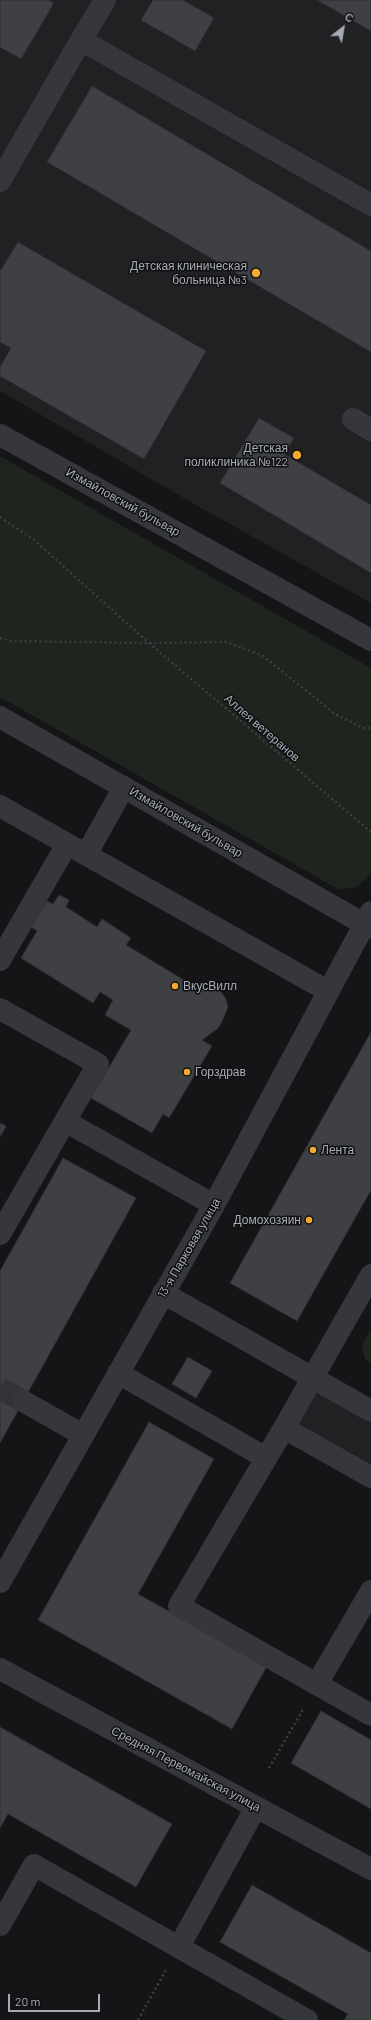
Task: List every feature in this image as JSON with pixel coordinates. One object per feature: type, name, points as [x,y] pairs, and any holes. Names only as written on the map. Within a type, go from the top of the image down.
[{"type":"street","points":[[0,181],[105,0]]},
{"type":"street","points":[[81,40],[371,205]]},
{"type":"street","name":"Измайловский бульвар","points":[[0,434],[371,640]]},
{"type":"street","name":"Измайловский бульвар","points":[[0,717],[124,787],[369,921]]},
{"type":"street","points":[[86,855],[124,787]]},
{"type":"street","points":[[0,806],[328,991]]},
{"type":"street","points":[[0,960],[67,844]]},
{"type":"street","name":"13-я Парковая улица","points":[[0,1582],[214,1205],[328,991],[369,921]]},
{"type":"street","points":[[0,1009],[98,1064],[0,1234]]},
{"type":"street","points":[[65,1121],[214,1205]]},
{"type":"street","points":[[371,1275],[284,1428],[179,1606],[371,1715]]},
{"type":"street","points":[[163,1293],[371,1411]]},
{"type":"street","points":[[118,1373],[266,1458]]},
{"type":"street","points":[[23,1401],[83,1435]]},
{"type":"street","points":[[284,1428],[371,1477]]},
{"type":"street","points":[[317,1684],[371,1591]]},
{"type":"street","name":"Средняя Первомайская улица","points":[[0,1669],[371,1869]]},
{"type":"street","points":[[178,1947],[256,1807]]},
{"type":"street","points":[[0,1925],[34,1865],[307,2020]]},
{"type":"path","name":"Аллея ветеранов","points":[[0,517],[34,540],[149,643],[371,832]]},
{"type":"path","points":[[0,638],[11,641],[149,643],[227,642],[263,656],[335,714],[363,728],[371,728]]},
{"type":"path","points":[[269,1768],[317,1684]]},
{"type":"path","points":[[138,2020],[178,1947]]},
{"type":"shaded area","points":[[0,0],[371,0],[371,603],[194,504],[0,391]]},
{"type":"shaded area","points":[[0,456],[371,668],[371,871],[367,878],[355,888],[338,889],[0,697]]},
{"type":"shaded area","points":[[371,1329],[371,1363],[365,1359],[362,1345]]},
{"type":"shaded area","points":[[314,1388],[371,1421],[371,1469],[294,1424]]},
{"type":"building","points":[[0,0],[48,0],[54,3],[21,59],[0,47]]},
{"type":"building","points":[[153,0],[183,0],[214,18],[195,51],[141,20]]},
{"type":"building","points":[[317,0],[371,0],[371,31]]},
{"type":"building","points":[[92,86],[371,251],[371,352],[47,162]]},
{"type":"building","points":[[18,242],[206,351],[144,459],[0,376],[0,367],[11,348],[0,342],[0,269],[1,270]]},
{"type":"building","name":"Детская поликлиника №122","points":[[259,418],[294,438],[284,454],[371,505],[371,573],[220,483]]},
{"type":"building","points":[[59,895],[69,900],[66,907],[97,927],[102,919],[131,938],[126,945],[197,988],[211,987],[221,992],[226,999],[228,1007],[222,1022],[217,1029],[202,1040],[212,1046],[169,1118],[163,1114],[152,1133],[91,1098],[131,1030],[105,1015],[113,1000],[100,992],[93,1003],[21,958],[37,931],[31,927],[47,901],[53,904]]},
{"type":"building","points":[[371,1032],[371,1190],[297,1321],[230,1283]]},
{"type":"building","points":[[0,1123],[6,1126],[0,1137]]},
{"type":"building","points":[[63,1158],[136,1198],[0,1443],[0,1271]]},
{"type":"building","points":[[188,1357],[212,1371],[196,1398],[172,1384]]},
{"type":"building","points":[[149,1422],[214,1459],[138,1594],[267,1666],[232,1729],[38,1620]]},
{"type":"building","points":[[321,1711],[371,1740],[371,1809],[291,1763]]},
{"type":"building","points":[[0,1727],[172,1824],[136,1887],[8,1814],[0,1828]]},
{"type":"building","points":[[252,1885],[371,1953],[371,2020],[344,2020],[348,2014],[220,1942]]},
{"type":"tunnel","points":[[0,1388],[23,1401]]},
{"type":"place","name":"Детская клиническая больница №3","points":[[256,273]]},
{"type":"place","name":"Детская поликлиника №122","points":[[297,455]]},
{"type":"place","name":"ВкусВилл","points":[[175,986]]},
{"type":"place","name":"Горздрав","points":[[187,1072]]},
{"type":"place","name":"Лента","points":[[313,1150]]},
{"type":"place","name":"Домохозяин","points":[[309,1220]]}]
